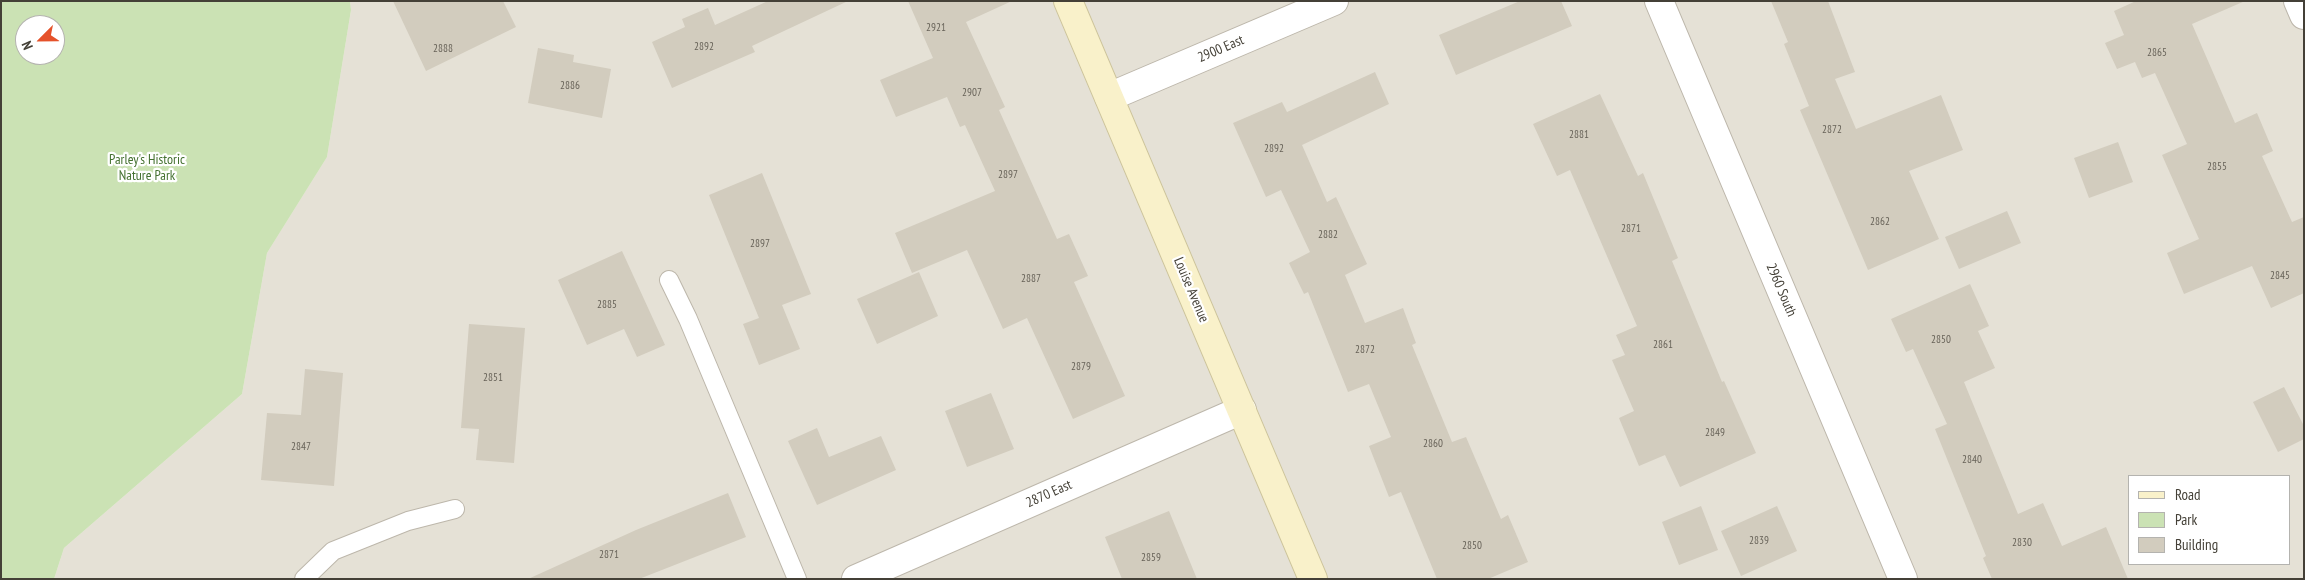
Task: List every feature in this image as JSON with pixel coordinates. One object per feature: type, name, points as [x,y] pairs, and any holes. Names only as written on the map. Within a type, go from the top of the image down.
[{"type":"street","name":"Louise Avenue","points":[[1068,1],[1314,579]]},
{"type":"street","name":"2900 East","points":[[1109,97],[1334,1]]},
{"type":"street","name":"2960 South","points":[[1659,1],[1903,579]]},
{"type":"street","points":[[2298,1],[2304,15]]},
{"type":"street","name":"2870 East","points":[[856,579],[1242,410]]},
{"type":"lane","points":[[669,280],[696,337],[796,579]]},
{"type":"lane","points":[[304,579],[334,551],[408,521],[455,509]]},
{"type":"shaded area","points":[[350,1],[2304,1],[2304,579],[54,579],[64,548],[242,394],[267,253],[327,157],[351,10]]},
{"type":"green space","name":"Parley's Historic Nature Park","points":[[1,1],[350,1],[351,10],[327,157],[267,253],[242,394],[64,548],[54,579],[1,579]]},
{"type":"building","points":[[393,1],[503,1],[516,27],[426,71]]},
{"type":"building","points":[[768,1],[848,1],[752,46],[755,52],[672,88],[652,42],[685,27],[682,19],[708,8],[715,25]]},
{"type":"building","points":[[908,1],[1012,1],[966,22],[1005,107],[999,110],[1057,239],[1069,234],[1088,276],[1074,282],[1125,396],[1073,419],[1027,318],[1003,329],[967,250],[912,273],[895,233],[995,191],[965,125],[960,127],[947,97],[896,117],[880,80],[933,58]]},
{"type":"building","points":[[1520,1],[1561,1],[1572,26],[1456,75],[1439,35]]},
{"type":"building","points":[[1771,1],[1828,1],[1855,72],[1835,79],[1856,129],[1941,95],[1963,150],[1909,171],[1939,239],[1868,270],[1800,110],[1809,106],[1784,44],[1788,42]]},
{"type":"building","points":[[2136,1],[2245,1],[2192,24],[2235,123],[2257,113],[2273,151],[2262,156],[2292,222],[2304,217],[2304,293],[2271,308],[2252,266],[2184,294],[2167,253],[2199,239],[2162,155],[2187,144],[2155,73],[2142,78],[2135,62],[2117,69],[2105,43],[2124,35],[2114,11]]},
{"type":"building","points":[[538,48],[574,55],[573,62],[611,69],[602,118],[528,103]]},
{"type":"building","points":[[1375,72],[1389,104],[1302,145],[1327,202],[1336,197],[1367,264],[1345,275],[1365,323],[1403,308],[1416,343],[1412,345],[1452,442],[1466,437],[1501,519],[1508,515],[1528,562],[1488,579],[1437,579],[1401,492],[1389,497],[1369,446],[1391,437],[1369,384],[1348,392],[1308,292],[1304,294],[1289,263],[1310,252],[1281,190],[1266,197],[1233,123],[1282,102],[1287,112]]},
{"type":"building","points":[[1600,94],[1638,176],[1643,173],[1678,258],[1672,261],[1722,382],[1724,381],[1756,453],[1680,487],[1665,455],[1639,466],[1619,418],[1634,411],[1612,360],[1625,355],[1616,335],[1637,326],[1570,170],[1557,176],[1533,124]]},
{"type":"building","points":[[2118,142],[2133,182],[2089,198],[2074,158]]},
{"type":"building","points":[[762,173],[811,294],[782,305],[800,349],[759,365],[743,324],[759,318],[709,195]]},
{"type":"building","points":[[2007,211],[2021,243],[1959,269],[1945,237]]},
{"type":"building","points":[[622,251],[665,345],[637,357],[624,329],[587,345],[558,280]]},
{"type":"building","points":[[919,272],[938,316],[877,344],[857,299]]},
{"type":"building","points":[[1970,284],[1989,326],[1978,331],[1995,368],[1964,382],[2018,514],[2043,503],[2062,546],[2106,527],[2128,579],[1992,579],[1983,558],[1986,556],[1935,429],[1947,424],[1913,349],[1906,352],[1891,319]]},
{"type":"building","points":[[469,324],[525,328],[514,463],[476,460],[479,429],[461,428]]},
{"type":"building","points":[[305,369],[343,373],[334,486],[261,480],[267,413],[301,415]]},
{"type":"building","points":[[2284,387],[2304,426],[2304,439],[2278,452],[2253,402]]},
{"type":"building","points":[[991,393],[1014,449],[967,467],[945,411]]},
{"type":"building","points":[[817,428],[829,457],[881,436],[896,470],[817,505],[788,441]]},
{"type":"building","points":[[728,493],[746,537],[639,579],[528,579],[636,530]]},
{"type":"building","points":[[1701,506],[1718,550],[1679,565],[1662,522]]},
{"type":"building","points":[[1777,506],[1797,551],[1741,576],[1721,531]]},
{"type":"building","points":[[1169,511],[1197,579],[1122,579],[1105,537]]}]
